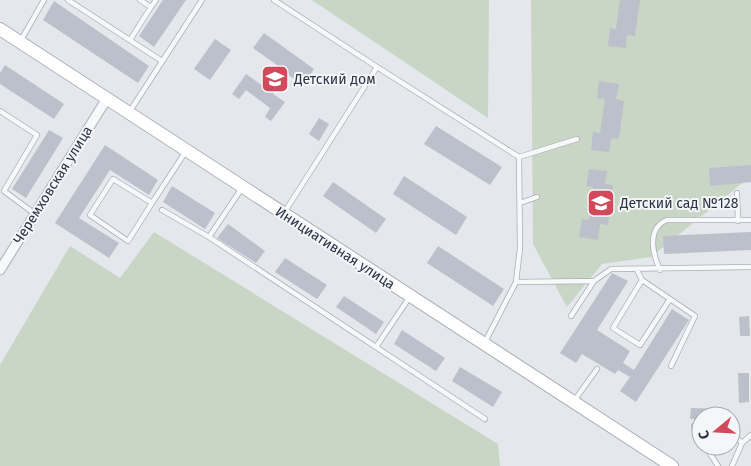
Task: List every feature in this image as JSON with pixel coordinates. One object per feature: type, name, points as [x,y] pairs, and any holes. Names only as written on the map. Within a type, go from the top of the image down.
[{"type":"main road","name":"Инициативная улица","points":[[0,29],[106,100],[672,466]]},
{"type":"street","name":"Черемховская улица","points":[[0,270],[106,100]]},
{"type":"lane","points":[[20,42],[44,0]]},
{"type":"lane","points":[[68,0],[162,61]]},
{"type":"lane","points":[[140,0],[151,7]]},
{"type":"lane","points":[[130,40],[156,0]]},
{"type":"lane","points":[[128,114],[202,0]]},
{"type":"lane","points":[[274,0],[519,157],[577,139]]},
{"type":"lane","points":[[283,215],[378,67]]},
{"type":"lane","points":[[0,111],[37,135],[2,190],[35,214]]},
{"type":"lane","points":[[152,203],[113,179],[90,216],[128,241],[186,151]]},
{"type":"lane","points":[[484,344],[516,282],[520,248],[519,157]]},
{"type":"lane","points":[[209,237],[242,188]]},
{"type":"lane","points":[[737,193],[738,221]]},
{"type":"lane","points":[[520,202],[537,197]]},
{"type":"lane","points":[[162,210],[209,237],[485,419]]},
{"type":"lane","points":[[660,270],[653,243],[653,232],[658,224],[667,220],[751,220]]},
{"type":"lane","points":[[572,316],[594,281],[611,269],[751,268]]},
{"type":"lane","points":[[638,270],[642,280],[695,316],[671,366]]},
{"type":"lane","points":[[642,280],[613,328],[640,345],[670,299]]},
{"type":"lane","points":[[516,282],[594,281]]},
{"type":"lane","points":[[376,347],[410,297]]},
{"type":"lane","points":[[573,402],[597,369]]},
{"type":"lane","points":[[732,466],[742,443],[751,435]]},
{"type":"green space","points":[[312,0],[489,0],[488,118]]},
{"type":"green space","points":[[531,0],[751,0],[751,176],[651,257],[602,264],[567,307],[533,244]]},
{"type":"green space","points":[[154,232],[498,444],[500,466],[0,466],[0,365],[70,246],[120,278]]},
{"type":"building","points":[[163,0],[186,0],[154,47],[139,36]]},
{"type":"building","points":[[620,0],[640,0],[635,36],[627,35],[626,48],[608,46],[610,28],[616,29]]},
{"type":"building","points":[[54,1],[149,66],[138,83],[43,20]]},
{"type":"building","name":"Детский дом","points":[[264,33],[314,69],[303,85],[287,74],[273,94],[285,102],[271,121],[265,117],[270,108],[246,90],[239,99],[232,94],[246,74],[263,86],[277,65],[253,48]]},
{"type":"building","points":[[215,39],[231,50],[210,80],[194,69]]},
{"type":"building","points":[[5,65],[64,104],[54,119],[0,84],[0,73]]},
{"type":"building","points":[[599,81],[619,84],[616,99],[624,101],[619,139],[611,138],[609,152],[591,150],[593,132],[600,133],[605,99],[597,98]]},
{"type":"building","points":[[319,118],[329,124],[319,141],[309,134]]},
{"type":"building","points":[[436,126],[502,167],[490,185],[424,144]]},
{"type":"building","points":[[49,130],[63,138],[26,198],[12,189]]},
{"type":"building","points":[[105,145],[158,180],[149,195],[110,170],[79,218],[119,243],[109,258],[55,223]]},
{"type":"building","points":[[751,165],[751,182],[710,186],[709,168]]},
{"type":"building","name":"Детский сад №128","points":[[589,169],[607,171],[605,184],[613,185],[608,225],[600,224],[598,240],[579,237],[582,219],[589,220],[593,187],[586,186]]},
{"type":"building","points":[[404,176],[467,217],[456,235],[393,194]]},
{"type":"building","points":[[333,182],[386,219],[376,233],[323,196]]},
{"type":"building","points":[[172,186],[215,213],[205,229],[163,202]]},
{"type":"building","points":[[228,224],[265,251],[256,263],[217,238]]},
{"type":"building","points":[[751,232],[751,250],[664,254],[663,236]]},
{"type":"building","points":[[438,246],[504,289],[493,306],[427,263]]},
{"type":"building","points":[[285,258],[327,285],[317,299],[275,272]]},
{"type":"building","points":[[612,273],[628,281],[597,330],[630,351],[623,363],[634,370],[672,309],[689,320],[636,402],[620,391],[630,377],[618,370],[615,374],[582,354],[576,363],[560,353]]},
{"type":"building","points":[[344,296],[384,322],[376,334],[336,307]]},
{"type":"building","points":[[749,316],[750,336],[740,336],[739,317]]},
{"type":"building","points":[[402,330],[445,358],[436,371],[394,344]]},
{"type":"building","points":[[460,367],[502,392],[493,407],[452,381]]},
{"type":"building","points":[[738,373],[749,373],[749,402],[739,403]]},
{"type":"place","name":"Детский дом","points":[[275,79]]},
{"type":"place","name":"Детский сад №128","points":[[601,203]]}]
